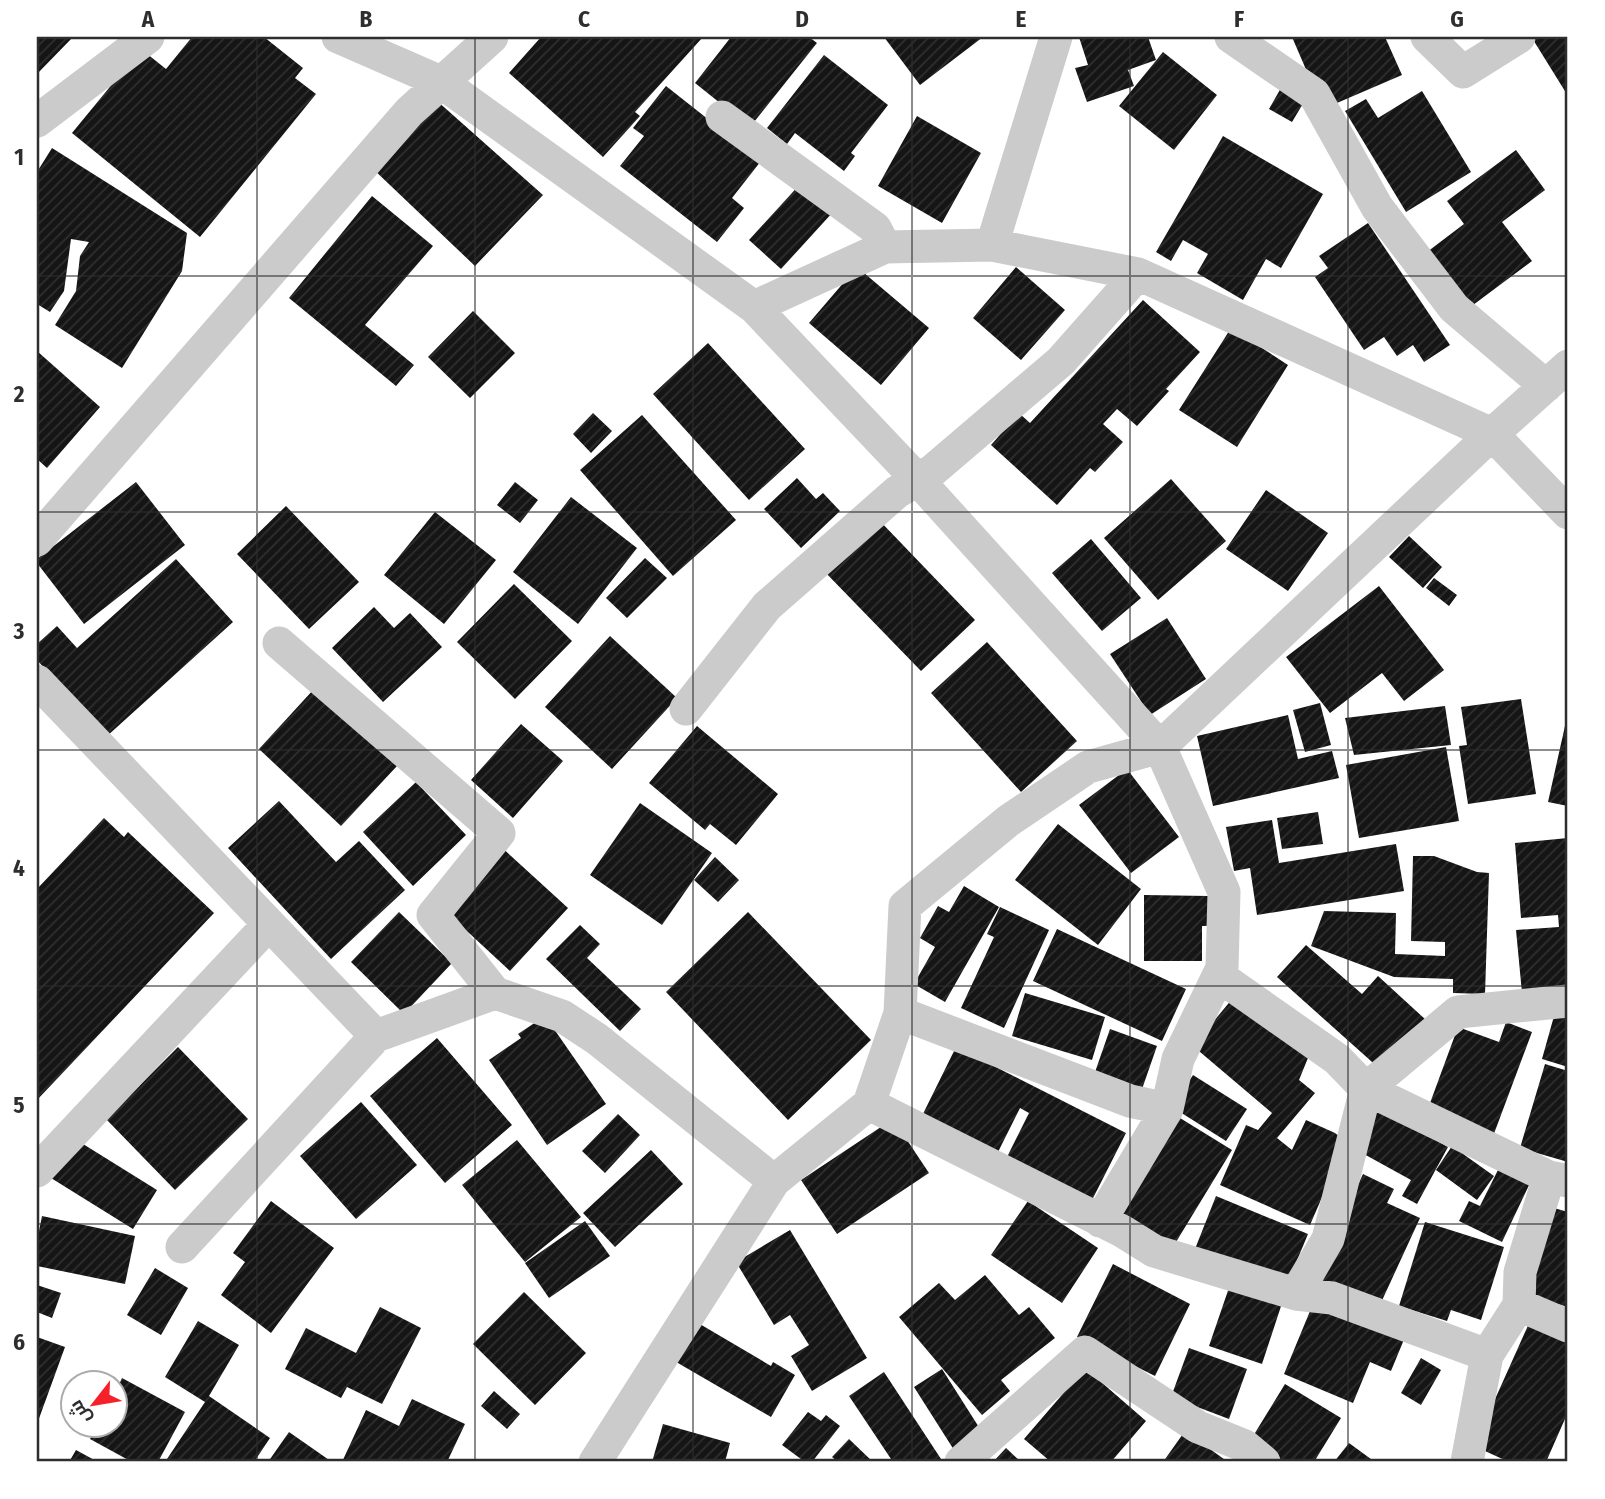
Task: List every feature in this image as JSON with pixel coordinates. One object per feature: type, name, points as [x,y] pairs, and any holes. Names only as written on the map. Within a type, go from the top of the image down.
[{"type":"street","points":[[37,121],[148,37]]},
{"type":"street","points":[[338,37],[441,82],[754,307],[918,480],[1160,747],[1224,892],[1222,968],[1178,1059],[1167,1109],[1101,1221]]},
{"type":"street","points":[[37,540],[409,112],[492,37]]},
{"type":"street","points":[[992,245],[1056,37]]},
{"type":"street","points":[[595,1462],[775,1181],[869,1104],[900,1013],[905,906],[1009,821],[1088,767],[1160,747],[1492,433],[1557,376],[1454,308],[1377,208],[1314,93],[1231,37]]},
{"type":"street","points":[[1427,37],[1463,72],[1519,37]]},
{"type":"street","points":[[722,117],[875,228],[885,247]]},
{"type":"street","points":[[754,307],[885,247],[992,245],[1138,274],[1492,433],[1568,513]]},
{"type":"street","points":[[686,709],[767,606],[897,492],[932,471],[1061,360],[1138,274]]},
{"type":"street","points":[[279,643],[499,833],[433,915],[495,993],[562,1016],[597,1040],[775,1181]]},
{"type":"street","points":[[37,681],[376,1036]]},
{"type":"street","points":[[37,1171],[269,924]]},
{"type":"street","points":[[1219,975],[1337,1059],[1366,1090],[1559,1179],[1520,1272],[1519,1306],[1487,1355],[1467,1462]]},
{"type":"street","points":[[182,1247],[376,1036],[495,993]]},
{"type":"street","points":[[1296,1294],[1328,1239],[1366,1090],[1458,1012],[1568,1001]]},
{"type":"street","points":[[900,1013],[1130,1101],[1167,1109]]},
{"type":"street","points":[[869,1104],[1101,1221],[1154,1251],[1296,1294],[1332,1298],[1487,1355]]},
{"type":"street","points":[[1519,1306],[1568,1326]]},
{"type":"street","points":[[961,1462],[1085,1352],[1198,1427],[1245,1446],[1264,1462]]},
{"type":"building","points":[[37,37],[73,37],[37,74]]},
{"type":"building","points":[[192,37],[264,37],[303,68],[295,78],[316,94],[200,237],[72,133],[141,49],[166,69]]},
{"type":"building","points":[[541,37],[703,37],[635,112],[640,116],[603,157],[509,73]]},
{"type":"building","points":[[731,37],[809,37],[817,43],[750,127],[695,83]]},
{"type":"building","points":[[884,37],[983,37],[920,85]]},
{"type":"building","points":[[1079,37],[1148,37],[1156,60],[1128,70],[1134,86],[1087,102],[1075,68],[1088,65]]},
{"type":"building","points":[[1292,37],[1385,37],[1402,75],[1323,109]]},
{"type":"building","points":[[1568,37],[1568,96],[1532,38]]},
{"type":"building","points":[[1163,52],[1217,95],[1174,150],[1119,106]]},
{"type":"building","points":[[824,55],[888,105],[851,153],[855,156],[844,171],[795,133],[787,144],[767,128]]},
{"type":"building","points":[[666,86],[761,161],[732,198],[744,208],[717,242],[620,166],[644,136],[633,128]]},
{"type":"building","points":[[1281,88],[1304,102],[1292,122],[1269,109]]},
{"type":"building","points":[[1422,91],[1471,172],[1406,212],[1345,111],[1366,99],[1378,118]]},
{"type":"building","points":[[436,100],[543,195],[475,266],[371,167]]},
{"type":"building","points":[[917,116],[981,153],[942,223],[878,186]]},
{"type":"building","points":[[1223,136],[1323,194],[1281,268],[1266,259],[1243,300],[1197,273],[1208,254],[1183,240],[1171,261],[1156,252]]},
{"type":"building","points":[[52,148],[187,233],[182,271],[122,368],[55,325],[76,291],[80,256],[89,242],[71,239],[64,291],[50,312],[37,304],[37,172]]},
{"type":"building","points":[[1516,150],[1545,190],[1502,222],[1532,261],[1469,308],[1427,252],[1464,224],[1447,201]]},
{"type":"building","points":[[802,182],[833,212],[781,269],[749,240]]},
{"type":"building","points":[[372,196],[433,246],[365,325],[414,365],[396,386],[289,298]]},
{"type":"building","points":[[1368,223],[1450,345],[1424,362],[1413,345],[1397,356],[1384,337],[1364,350],[1315,277],[1328,268],[1319,256]]},
{"type":"building","points":[[857,267],[929,328],[881,385],[809,323]]},
{"type":"building","points":[[1016,267],[1065,310],[1021,360],[973,318]]},
{"type":"building","points":[[1143,300],[1200,352],[1137,426],[1117,409],[1103,424],[1123,442],[1095,472],[1090,468],[1057,505],[991,445],[1019,413],[1030,423]]},
{"type":"building","points":[[473,311],[515,353],[470,398],[428,357]]},
{"type":"building","points":[[1231,328],[1288,365],[1237,447],[1179,410]]},
{"type":"building","points":[[708,343],[805,449],[749,500],[653,394]]},
{"type":"building","points":[[37,351],[100,407],[47,468],[37,459]]},
{"type":"building","points":[[593,413],[612,431],[591,453],[573,434]]},
{"type":"building","points":[[642,415],[736,520],[673,576],[580,470]]},
{"type":"building","points":[[797,478],[816,499],[823,493],[840,511],[801,548],[764,509]]},
{"type":"building","points":[[1171,479],[1226,541],[1158,600],[1104,538]]},
{"type":"building","points":[[136,482],[185,545],[84,624],[37,563],[37,559]]},
{"type":"building","points":[[515,482],[538,500],[520,523],[497,505]]},
{"type":"building","points":[[1266,490],[1328,533],[1288,591],[1226,549]]},
{"type":"building","points":[[571,497],[637,548],[578,624],[513,572]]},
{"type":"building","points":[[286,506],[359,582],[309,629],[237,554]]},
{"type":"building","points":[[435,512],[496,560],[444,624],[384,575]]},
{"type":"building","points":[[877,518],[975,620],[921,671],[823,570]]},
{"type":"building","points":[[1409,536],[1442,567],[1423,588],[1389,557]]},
{"type":"building","points":[[1091,539],[1141,598],[1102,631],[1052,573]]},
{"type":"building","points":[[645,558],[667,578],[627,618],[606,598]]},
{"type":"building","points":[[176,559],[233,622],[106,737],[37,660],[37,644],[57,626],[77,648]]},
{"type":"building","points":[[1434,578],[1457,595],[1449,606],[1426,588]]},
{"type":"building","points":[[514,584],[572,641],[515,699],[457,642]]},
{"type":"building","points":[[1379,586],[1444,670],[1404,701],[1382,673],[1330,713],[1286,657]]},
{"type":"building","points":[[374,607],[394,628],[410,613],[442,647],[383,702],[332,648]]},
{"type":"building","points":[[1167,618],[1206,679],[1150,715],[1110,654]]},
{"type":"building","points":[[610,636],[677,698],[612,769],[545,707]]},
{"type":"building","points":[[987,642],[1077,741],[1021,792],[931,693]]},
{"type":"building","points":[[314,689],[397,766],[341,826],[259,749]]},
{"type":"building","points":[[1521,699],[1536,794],[1468,804],[1459,746],[1467,745],[1461,707]]},
{"type":"building","points":[[1320,703],[1331,745],[1305,752],[1293,710]]},
{"type":"building","points":[[1445,706],[1451,745],[1354,755],[1345,718]]},
{"type":"building","points":[[1288,715],[1298,759],[1332,751],[1339,778],[1213,806],[1197,736]]},
{"type":"building","points":[[1568,717],[1568,806],[1548,802]]},
{"type":"building","points":[[521,724],[563,761],[513,818],[471,780]]},
{"type":"building","points":[[697,726],[778,794],[736,845],[710,824],[705,830],[649,783]]},
{"type":"building","points":[[1446,747],[1459,821],[1359,838],[1346,765]]},
{"type":"building","points":[[1127,769],[1179,837],[1131,873],[1079,805]]},
{"type":"building","points":[[416,782],[466,835],[413,886],[363,832]]},
{"type":"building","points":[[279,801],[336,862],[359,841],[405,890],[331,959],[228,848]]},
{"type":"building","points":[[640,803],[712,853],[662,925],[590,875]]},
{"type":"building","points":[[1318,812],[1323,844],[1282,849],[1277,818]]},
{"type":"building","points":[[104,818],[124,837],[128,832],[214,913],[37,1100],[37,889]]},
{"type":"building","points":[[1272,820],[1279,863],[1396,844],[1404,891],[1257,915],[1250,868],[1234,871],[1226,827]]},
{"type":"building","points":[[1058,824],[1141,889],[1098,945],[1015,880]]},
{"type":"building","points":[[1568,838],[1568,989],[1522,993],[1516,930],[1559,927],[1558,915],[1521,918],[1515,843]]},
{"type":"building","points":[[499,845],[568,908],[510,971],[442,908]]},
{"type":"building","points":[[1413,856],[1434,856],[1477,872],[1489,873],[1485,994],[1453,993],[1453,979],[1394,977],[1311,946],[1324,911],[1396,913],[1395,954],[1445,956],[1445,942],[1411,941]]},
{"type":"building","points":[[715,857],[739,880],[718,902],[694,880]]},
{"type":"building","points":[[964,886],[999,907],[945,1002],[914,984],[935,947],[920,938],[938,906],[949,912]]},
{"type":"building","points":[[1144,895],[1209,896],[1209,926],[1202,926],[1202,961],[1144,961]]},
{"type":"building","points":[[1000,907],[1049,930],[1004,1028],[961,1008],[994,937],[987,934]]},
{"type":"building","points":[[399,912],[452,963],[404,1014],[351,962]]},
{"type":"building","points":[[748,912],[871,1040],[788,1120],[666,992]]},
{"type":"building","points":[[580,925],[600,944],[587,958],[641,1009],[620,1031],[546,959]]},
{"type":"building","points":[[1057,929],[1186,989],[1162,1041],[1033,981]]},
{"type":"building","points":[[1306,945],[1362,994],[1378,976],[1426,1020],[1381,1070],[1277,977]]},
{"type":"building","points":[[1025,993],[1105,1017],[1092,1060],[1012,1036]]},
{"type":"building","points":[[1233,998],[1310,1053],[1299,1080],[1315,1093],[1277,1138],[1292,1150],[1306,1120],[1335,1133],[1346,1142],[1310,1225],[1220,1185],[1246,1125],[1258,1130],[1272,1113],[1193,1046]]},
{"type":"building","points":[[1556,1009],[1568,1013],[1568,1067],[1542,1059]]},
{"type":"building","points":[[545,1016],[606,1104],[547,1145],[489,1060],[521,1038],[518,1034]]},
{"type":"building","points":[[1506,1022],[1532,1032],[1492,1139],[1426,1114],[1458,1027],[1499,1042]]},
{"type":"building","points":[[1110,1029],[1157,1046],[1141,1092],[1094,1075]]},
{"type":"building","points":[[437,1038],[512,1125],[445,1183],[370,1096]]},
{"type":"building","points":[[178,1047],[248,1119],[175,1190],[106,1119]]},
{"type":"building","points":[[956,1047],[1126,1133],[1089,1206],[1004,1163],[1029,1113],[1020,1108],[994,1160],[919,1122]]},
{"type":"building","points":[[1545,1064],[1568,1071],[1568,1162],[1520,1148]]},
{"type":"building","points":[[1193,1075],[1247,1109],[1226,1141],[1172,1107]]},
{"type":"building","points":[[361,1102],[417,1165],[356,1219],[300,1156]]},
{"type":"building","points":[[1376,1107],[1448,1147],[1417,1204],[1402,1196],[1411,1180],[1353,1148]]},
{"type":"building","points":[[618,1114],[640,1135],[605,1173],[582,1151]]},
{"type":"building","points":[[1180,1118],[1232,1150],[1173,1247],[1121,1215]]},
{"type":"building","points":[[893,1119],[929,1173],[837,1234],[801,1180]]},
{"type":"building","points":[[75,1139],[157,1190],[133,1229],[51,1178]]},
{"type":"building","points":[[517,1140],[581,1217],[525,1262],[462,1185]]},
{"type":"building","points":[[1452,1146],[1494,1176],[1477,1200],[1436,1170]]},
{"type":"building","points":[[651,1150],[683,1184],[615,1247],[583,1213]]},
{"type":"building","points":[[1499,1168],[1530,1183],[1502,1242],[1459,1221],[1469,1201],[1480,1206]]},
{"type":"building","points":[[1363,1174],[1394,1189],[1387,1203],[1420,1218],[1379,1307],[1315,1277]]},
{"type":"building","points":[[1216,1196],[1308,1234],[1286,1287],[1195,1249]]},
{"type":"building","points":[[271,1201],[334,1248],[271,1333],[221,1295],[245,1262],[233,1253]]},
{"type":"building","points":[[1028,1201],[1098,1248],[1062,1303],[991,1255]]},
{"type":"building","points":[[1547,1206],[1568,1212],[1568,1307],[1523,1294]]},
{"type":"building","points":[[42,1216],[135,1236],[125,1284],[37,1266],[37,1241]]},
{"type":"building","points":[[585,1221],[610,1256],[549,1298],[525,1263]]},
{"type":"building","points":[[1425,1222],[1504,1247],[1481,1320],[1451,1310],[1447,1321],[1399,1306]]},
{"type":"building","points":[[790,1230],[867,1358],[812,1391],[791,1356],[809,1345],[790,1315],[774,1325],[736,1262]]},
{"type":"building","points":[[1113,1264],[1190,1304],[1155,1376],[1077,1337]]},
{"type":"building","points":[[155,1268],[188,1288],[161,1335],[127,1315]]},
{"type":"building","points":[[985,1275],[1019,1315],[1029,1307],[1055,1338],[1001,1380],[1010,1391],[982,1415],[899,1317],[939,1283],[955,1300]]},
{"type":"building","points":[[1233,1276],[1285,1294],[1262,1364],[1209,1346]]},
{"type":"building","points":[[37,1285],[61,1293],[52,1318],[37,1312]]},
{"type":"building","points":[[524,1292],[586,1353],[535,1405],[473,1344]]},
{"type":"building","points":[[1315,1299],[1405,1337],[1391,1371],[1370,1362],[1353,1403],[1284,1374]]},
{"type":"building","points":[[380,1307],[421,1328],[382,1404],[347,1387],[341,1398],[285,1369],[306,1328],[356,1353]]},
{"type":"building","points":[[693,1320],[771,1366],[773,1362],[795,1375],[771,1417],[671,1359]]},
{"type":"building","points":[[198,1321],[239,1345],[209,1396],[270,1438],[254,1462],[165,1462],[205,1402],[165,1377]]},
{"type":"building","points":[[1530,1321],[1568,1338],[1568,1412],[1546,1462],[1509,1462],[1474,1446]]},
{"type":"building","points":[[37,1337],[65,1347],[37,1424]]},
{"type":"building","points":[[1189,1348],[1247,1369],[1229,1419],[1171,1397]]},
{"type":"building","points":[[1421,1358],[1441,1370],[1421,1405],[1401,1393]]},
{"type":"building","points":[[1085,1368],[1146,1421],[1111,1462],[1051,1462],[1024,1439]]},
{"type":"building","points":[[942,1369],[982,1432],[954,1450],[914,1387]]},
{"type":"building","points":[[884,1372],[941,1459],[936,1462],[893,1462],[849,1396]]},
{"type":"building","points":[[130,1382],[185,1412],[158,1462],[132,1462],[92,1440],[130,1440]]},
{"type":"building","points":[[1285,1384],[1341,1418],[1314,1462],[1285,1462],[1250,1441]]},
{"type":"building","points":[[494,1391],[520,1414],[507,1429],[481,1406]]},
{"type":"building","points":[[412,1399],[465,1424],[447,1462],[342,1462],[366,1410],[399,1426]]},
{"type":"building","points":[[808,1412],[821,1421],[826,1415],[840,1426],[812,1462],[805,1462],[782,1445]]},
{"type":"building","points":[[663,1424],[730,1443],[725,1462],[652,1462]]},
{"type":"building","points":[[1185,1431],[1228,1462],[1163,1462]]},
{"type":"building","points":[[289,1432],[332,1462],[268,1462]]},
{"type":"building","points":[[849,1439],[873,1462],[838,1462],[832,1457]]},
{"type":"building","points":[[1349,1443],[1375,1462],[1334,1462]]},
{"type":"building","points":[[1006,1448],[1021,1462],[993,1462]]},
{"type":"building","points":[[76,1450],[98,1462],[69,1462]]}]
